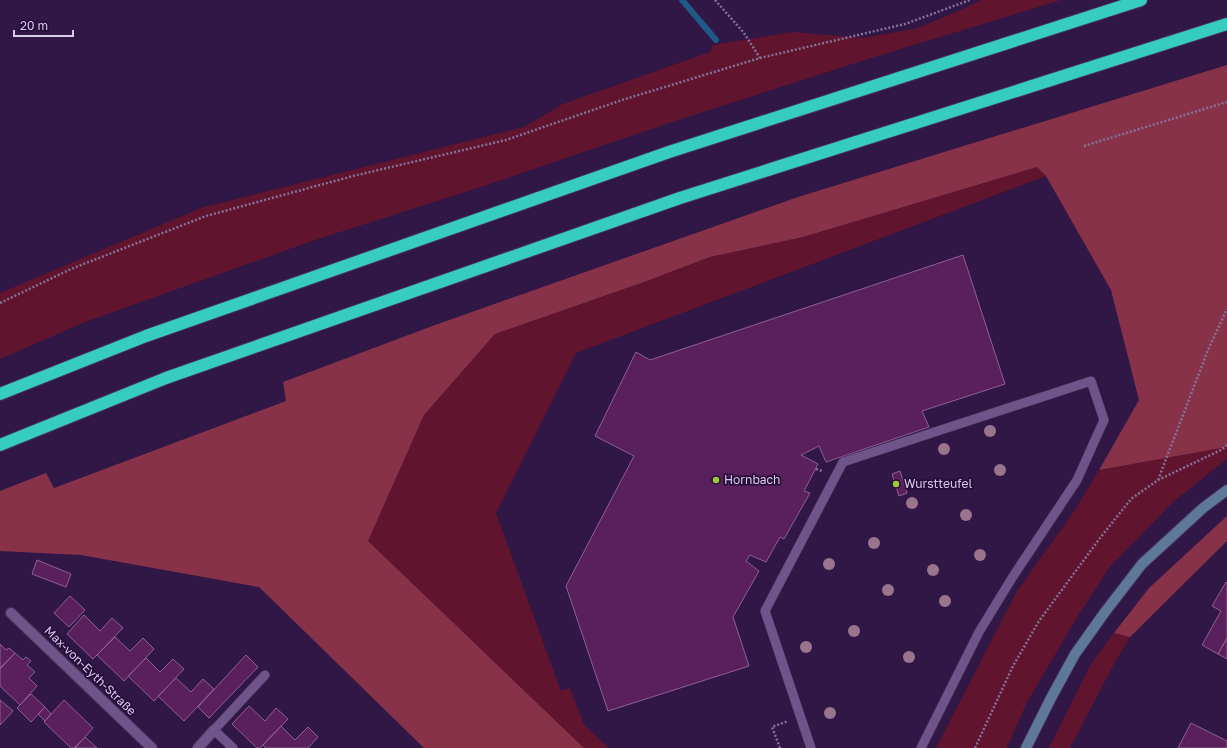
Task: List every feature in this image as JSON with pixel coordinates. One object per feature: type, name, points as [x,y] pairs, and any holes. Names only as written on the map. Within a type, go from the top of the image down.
[{"type":"highway","points":[[0,394],[146,336],[669,152],[1141,0]]},
{"type":"highway","points":[[0,445],[166,378],[680,198],[1227,24]]},
{"type":"main road","points":[[1026,748],[1075,654],[1142,564],[1203,508],[1227,490]]},
{"type":"street","name":"Max-von-Eyth-Straße","points":[[11,613],[152,748]]},
{"type":"street","points":[[198,748],[214,730]]},
{"type":"lane","points":[[811,748],[765,611],[843,462],[1091,381],[1104,420],[1077,480],[1012,578],[979,632],[921,748]]},
{"type":"lane","points":[[233,748],[214,730],[265,675]]},
{"type":"path","points":[[715,0],[744,33],[760,58]]},
{"type":"path","points":[[0,303],[71,269],[206,216],[353,176],[506,140],[622,100],[760,58],[905,24],[970,0]]},
{"type":"path","points":[[1084,146],[1227,102]]},
{"type":"path","points":[[1158,480],[1208,350],[1227,309]]},
{"type":"path","points":[[975,748],[1012,666],[1039,621],[1100,538],[1131,499],[1158,480],[1221,450],[1227,445]]},
{"type":"path","points":[[780,748],[772,727],[800,717]]},
{"type":"shaded area","points":[[981,0],[1061,0],[868,59],[672,122],[481,187],[315,240],[85,322],[0,359],[0,293],[201,208],[524,127],[563,104],[710,52],[713,45],[793,32],[863,38],[918,28]]},
{"type":"shaded area","points":[[1227,65],[1227,447],[1099,470],[1139,400],[1111,290],[1046,176],[1037,167],[803,237],[710,257],[644,282],[495,334],[424,415],[368,541],[584,748],[424,748],[259,587],[81,555],[0,551],[0,491],[46,473],[54,488],[286,401],[283,382],[435,325],[798,197]]},
{"type":"shaded area","points":[[1037,167],[1046,176],[576,353],[496,513],[561,691],[570,688],[584,725],[609,748],[584,748],[368,541],[424,415],[495,334],[644,282],[710,257],[803,237]]},
{"type":"shaded area","points":[[1227,447],[1227,459],[1173,502],[1109,568],[1076,619],[1026,704],[1007,748],[936,748],[1017,591],[1073,513],[1099,470]]},
{"type":"shaded area","points":[[1227,516],[1227,541],[1130,637],[1114,633],[1149,588]]},
{"type":"shaded area","points":[[1114,633],[1130,637],[1114,664],[1070,748],[1049,748],[1092,662]]},
{"type":"building","name":"Hornbach","points":[[963,255],[1005,384],[922,411],[929,427],[826,462],[819,446],[801,455],[818,464],[804,491],[810,493],[784,539],[780,537],[766,562],[750,555],[746,561],[759,571],[733,617],[749,666],[608,711],[566,586],[634,456],[595,436],[636,352],[650,360]]},
{"type":"building","points":[[900,471],[907,493],[899,496],[892,474]]},
{"type":"building","points":[[37,560],[71,574],[66,587],[32,574]]},
{"type":"building","points":[[1226,582],[1227,638],[1218,654],[1202,645],[1221,611],[1212,606]]},
{"type":"building","points":[[70,596],[85,610],[69,627],[54,613]]},
{"type":"building","points":[[84,615],[100,631],[112,618],[123,628],[93,659],[67,634]]},
{"type":"building","points":[[115,637],[130,651],[143,638],[154,649],[124,681],[97,655]]},
{"type":"building","points":[[1227,638],[1227,659],[1218,654]]},
{"type":"building","points":[[0,644],[6,650],[9,648],[15,653],[0,669]]},
{"type":"building","points":[[15,653],[23,660],[26,657],[31,661],[27,665],[35,672],[29,678],[37,686],[20,705],[0,686],[0,668]]},
{"type":"building","points":[[246,655],[258,667],[209,718],[198,707]]},
{"type":"building","points":[[146,658],[160,672],[173,659],[184,669],[154,701],[128,676]]},
{"type":"building","points":[[176,678],[191,692],[203,679],[214,689],[184,721],[158,696]]},
{"type":"building","points":[[31,694],[45,707],[31,722],[17,708]]},
{"type":"building","points":[[0,700],[13,711],[0,725]]},
{"type":"building","points":[[64,700],[93,728],[75,748],[71,748],[44,722]]},
{"type":"building","points":[[249,706],[265,721],[276,708],[288,719],[260,748],[257,748],[232,724]]},
{"type":"building","points":[[45,707],[51,714],[45,721],[38,714]]},
{"type":"building","points":[[1191,723],[1227,741],[1227,748],[1178,748]]},
{"type":"building","points":[[281,726],[295,740],[308,727],[318,737],[308,748],[266,748],[263,745]]},
{"type":"building","points":[[85,737],[97,748],[74,748]]},
{"type":"waterway","points":[[682,0],[716,40]]},
{"type":"place","name":"Hornbach","points":[[716,480]]},
{"type":"place","name":"Wurstteufel","points":[[896,484]]}]
